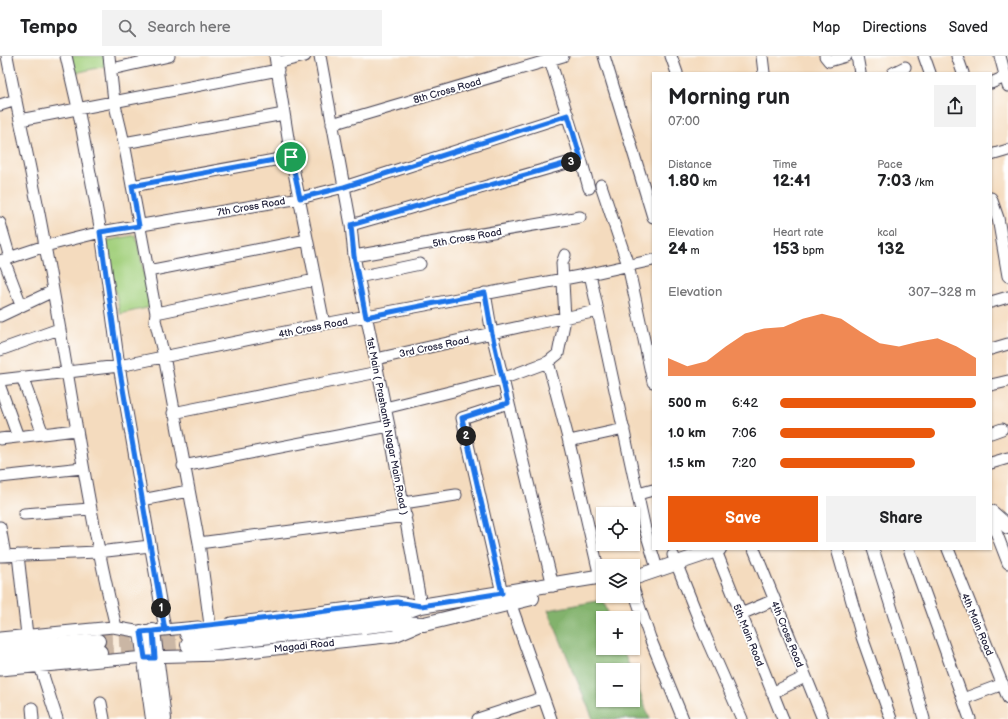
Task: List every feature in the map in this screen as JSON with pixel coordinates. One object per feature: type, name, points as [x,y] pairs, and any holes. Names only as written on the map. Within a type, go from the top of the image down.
[{"type":"main road","points":[[992,502],[1008,514]]},
{"type":"main road","points":[[992,513],[1008,527]]},
{"type":"main road","points":[[640,575],[675,560],[691,550]]},
{"type":"main road","points":[[640,566],[717,550]]},
{"type":"main road","name":"Magadi Road","points":[[424,624],[506,598],[553,586],[596,580]]},
{"type":"main road","name":"Magadi Road","points":[[421,606],[506,598],[596,580]]},
{"type":"main road","points":[[421,606],[401,613],[187,640],[394,623],[424,624]]},
{"type":"main road","points":[[153,631],[150,658],[153,719]]},
{"type":"main road","points":[[0,649],[99,646],[0,661]]},
{"type":"main road","points":[[150,658],[164,719]]},
{"type":"street","points":[[8,56],[46,246],[82,468],[98,552],[115,623],[113,627]]},
{"type":"street","points":[[66,56],[78,108],[100,232],[119,366],[150,546],[153,631]]},
{"type":"street","points":[[110,56],[114,101],[124,143],[156,314],[155,320],[164,356],[173,413],[198,543],[210,626]]},
{"type":"street","points":[[112,69],[169,56]]},
{"type":"street","points":[[20,120],[114,101],[305,56]]},
{"type":"street","name":"1st Main ( Prashanth Nagar Main Road )","points":[[320,56],[351,225],[354,256],[404,503],[421,606]]},
{"type":"street","name":"8th Cross Road","points":[[332,124],[563,56]]},
{"type":"street","points":[[604,56],[652,214]]},
{"type":"street","points":[[671,56],[677,72]]},
{"type":"street","points":[[762,56],[764,72]]},
{"type":"street","points":[[825,56],[830,61],[846,56]]},
{"type":"street","points":[[857,56],[860,72]]},
{"type":"street","points":[[924,56],[930,72]]},
{"type":"street","points":[[957,56],[963,72]]},
{"type":"street","points":[[992,83],[1007,81],[1000,56]]},
{"type":"street","points":[[550,60],[589,188]]},
{"type":"street","points":[[276,63],[291,157],[324,324]]},
{"type":"street","points":[[895,72],[905,67]]},
{"type":"street","points":[[0,104],[16,100]]},
{"type":"street","points":[[124,143],[284,114]]},
{"type":"street","name":"7th Cross Road","points":[[5,260],[46,246],[100,232],[300,198],[344,187],[568,115]]},
{"type":"street","points":[[992,155],[1008,150]]},
{"type":"street","points":[[132,186],[291,157]]},
{"type":"street","points":[[351,225],[581,159]]},
{"type":"street","points":[[601,184],[628,266],[652,377]]},
{"type":"street","points":[[992,200],[1003,217],[1008,276]]},
{"type":"street","name":"5th Cross Road","points":[[354,256],[580,217]]},
{"type":"street","points":[[0,226],[5,260],[21,305]]},
{"type":"street","points":[[148,272],[307,240]]},
{"type":"street","points":[[385,408],[502,379],[548,362],[558,354],[565,319],[562,263],[565,255]]},
{"type":"street","name":"4th Cross Road","points":[[1,380],[119,366],[324,324],[590,274],[652,260]]},
{"type":"street","points":[[358,277],[420,264]]},
{"type":"street","points":[[590,274],[645,529],[655,562]]},
{"type":"street","points":[[156,314],[315,280]]},
{"type":"street","points":[[0,316],[53,291]]},
{"type":"street","points":[[485,293],[502,379],[553,586]]},
{"type":"street","points":[[992,302],[1008,296]]},
{"type":"street","name":"3rd Cross Road","points":[[376,359],[598,311]]},
{"type":"street","points":[[0,350],[59,329]]},
{"type":"street","points":[[992,349],[1008,344]]},
{"type":"street","points":[[548,362],[569,441],[597,559]]},
{"type":"street","points":[[173,413],[378,372]]},
{"type":"street","points":[[22,377],[43,434]]},
{"type":"street","points":[[1,380],[18,437]]},
{"type":"street","points":[[992,385],[1008,381]]},
{"type":"street","points":[[508,403],[462,418],[506,598],[551,719]]},
{"type":"street","points":[[183,466],[389,426]]},
{"type":"street","points":[[569,441],[624,429]]},
{"type":"street","points":[[992,433],[1002,429]]},
{"type":"street","points":[[0,439],[76,430]]},
{"type":"street","points":[[992,463],[1008,458]]},
{"type":"street","points":[[0,477],[82,468]]},
{"type":"street","points":[[638,494],[652,490]]},
{"type":"street","points":[[142,500],[188,492]]},
{"type":"street","points":[[404,503],[456,495]]},
{"type":"street","points":[[24,514],[90,509]]},
{"type":"street","points":[[198,543],[406,516]]},
{"type":"street","points":[[992,522],[1008,563]]},
{"type":"street","points":[[0,527],[2,556],[98,552],[150,546]]},
{"type":"street","name":"5th Main Road","points":[[717,550],[783,719]]},
{"type":"street","name":"4th Cross Road","points":[[754,550],[823,719]]},
{"type":"street","points":[[837,550],[862,637],[891,719]]},
{"type":"street","points":[[873,550],[904,648],[924,719]]},
{"type":"street","points":[[909,550],[970,719]]},
{"type":"street","name":"4th Main Road","points":[[948,550],[1006,690]]},
{"type":"street","points":[[18,555],[27,635]]},
{"type":"street","points":[[675,560],[705,635],[742,719]]},
{"type":"street","points":[[741,614],[774,600]]},
{"type":"street","name":"Magadi Road","points":[[0,638],[113,627],[153,631],[210,626],[397,602],[421,606]]},
{"type":"street","points":[[638,603],[650,638],[683,719]]},
{"type":"street","name":"Magadi Road","points":[[0,670],[150,658],[221,655],[395,636],[424,624]]},
{"type":"street","points":[[40,666],[57,719]]},
{"type":"street","points":[[772,693],[805,677]]},
{"type":"street","points":[[963,699],[1006,690]]},
{"type":"street","points":[[478,719],[508,714],[542,698]]},
{"type":"street","points":[[101,703],[104,719]]},
{"type":"green space","points":[[71,56],[104,56],[106,66],[75,73]]},
{"type":"green space","points":[[136,235],[151,307],[120,314],[105,241]]},
{"type":"green space","points":[[596,601],[596,603],[604,603],[607,611],[596,611],[596,655],[625,655],[628,663],[596,663],[596,707],[640,707],[640,693],[650,719],[593,719],[548,610]]},
{"type":"tunnel","points":[[98,641],[144,639],[187,634]]},
{"type":"tunnel","points":[[100,652],[188,645]]},
{"type":"route","points":[[291,157],[132,186],[139,226],[100,232],[119,366],[165,630],[153,631],[155,658],[145,658],[141,632],[165,630],[210,626],[397,602],[421,606],[502,593],[462,418],[508,403],[492,334],[485,293],[366,317],[354,256],[351,225],[581,159],[568,115],[344,187],[300,198],[291,157]]}]
